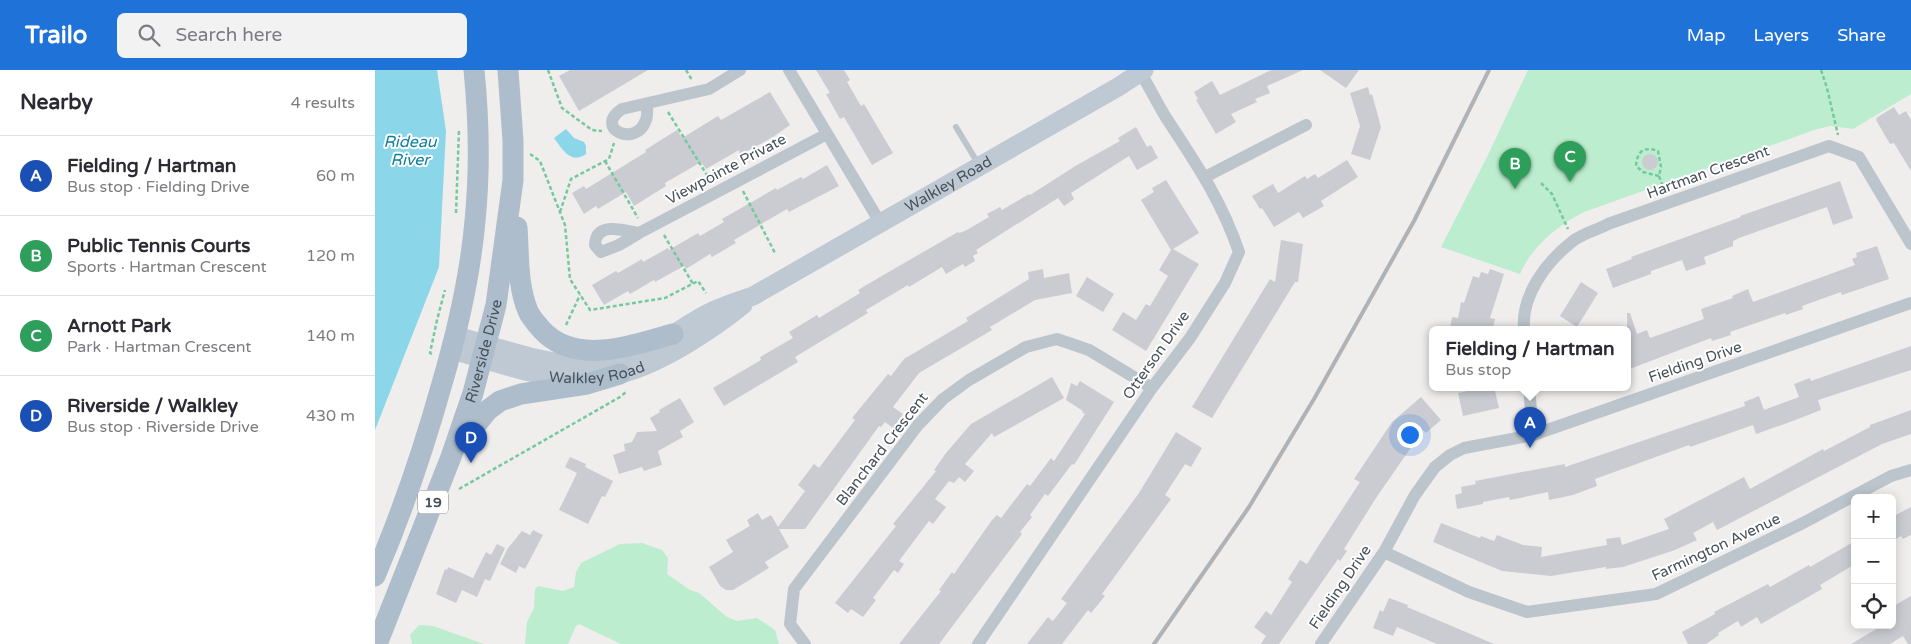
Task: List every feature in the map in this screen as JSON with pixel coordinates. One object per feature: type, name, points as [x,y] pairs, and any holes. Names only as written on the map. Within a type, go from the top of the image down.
[{"type":"main road","name":"Riverside Drive","points":[[375,576],[416,469],[454,343],[475,220],[478,134],[474,70]]},
{"type":"main road","name":"Riverside Drive","points":[[377,644],[451,457],[485,351],[496,305],[513,180],[513,141],[508,70]]},
{"type":"main road","name":"Walkley Road","points":[[454,343],[485,351],[548,362],[587,365],[628,356],[654,346],[717,309],[753,296],[881,224],[1118,87],[1142,71]]},
{"type":"main road","points":[[513,180],[521,288],[528,311],[546,334],[558,342],[579,349],[592,350],[622,348],[673,334]]},
{"type":"main road","name":"Walkley Road","points":[[485,351],[513,368],[556,377],[626,381],[719,324],[753,296]]},
{"type":"main road","points":[[451,457],[481,418],[493,405],[500,401],[521,394],[587,384],[626,381]]},
{"type":"street","points":[[647,104],[646,120],[641,128],[629,134],[617,133],[614,129],[613,120],[621,109],[709,89],[740,70]]},
{"type":"street","points":[[789,70],[881,224]]},
{"type":"street","name":"Otterson Drive","points":[[978,644],[1152,388],[1190,338],[1225,283],[1239,252],[1229,222],[1205,177],[1142,71]]},
{"type":"street","points":[[1205,177],[1306,125]]},
{"type":"street","name":"Viewpointe Private","points":[[641,231],[827,134]]},
{"type":"street","name":"Hartman Crescent","points":[[1525,326],[1531,291],[1548,263],[1574,240],[1608,224],[1829,146],[1859,157],[1911,244]]},
{"type":"street","name":"Fielding Drive","points":[[1321,644],[1384,552],[1415,495],[1435,467],[1450,455],[1463,448],[1533,435],[1911,303]]},
{"type":"street","name":"Blanchard Crescent","points":[[805,644],[790,624],[795,589],[918,425],[943,399],[969,380],[1026,347],[1057,339],[1089,350],[1152,388]]},
{"type":"street","points":[[1529,391],[1533,435]]},
{"type":"street","name":"Farmington Avenue","points":[[1384,552],[1469,592],[1527,612],[1656,594],[1803,524],[1891,476],[1911,470]]},
{"type":"lane","points":[[956,126],[980,166]]},
{"type":"path","points":[[548,70],[562,108],[592,130],[617,133],[609,159],[571,179],[560,212]]},
{"type":"path","points":[[1821,70],[1827,88],[1841,151]]},
{"type":"path","points":[[661,101],[717,192]]},
{"type":"path","points":[[456,220],[459,128]]},
{"type":"path","points":[[1659,176],[1643,172],[1636,166],[1637,157],[1641,151],[1650,149],[1658,152],[1661,167],[1659,176],[1669,203]]},
{"type":"path","points":[[605,161],[641,231]]},
{"type":"path","points":[[738,181],[775,253]]},
{"type":"path","points":[[1541,183],[1552,194],[1565,225],[1574,240]]},
{"type":"path","points":[[657,223],[693,284]]},
{"type":"path","points":[[430,353],[447,286]]},
{"type":"path","points":[[565,327],[581,295]]},
{"type":"path","points":[[459,489],[620,397],[626,381]]},
{"type":"green space","points":[[1528,70],[1911,70],[1911,94],[1853,129],[1831,126],[1817,129],[1584,212],[1555,230],[1546,238],[1531,254],[1520,274],[1441,247],[1487,157]]},
{"type":"green space","points":[[642,543],[662,550],[668,558],[667,574],[690,590],[699,593],[727,617],[737,621],[757,618],[775,630],[779,644],[621,644],[579,624],[576,626],[568,644],[525,644],[527,622],[534,608],[535,589],[538,586],[563,591],[574,587],[576,572],[581,563],[620,544]]},
{"type":"green space","points":[[419,625],[433,626],[484,644],[412,644],[410,635]]},
{"type":"water","name":"Rideau River","points":[[375,70],[437,70],[446,131],[439,267],[375,430]]},
{"type":"water","points":[[566,129],[574,138],[584,142],[586,154],[576,158],[571,157],[560,147],[554,138]]},
{"type":"building","points":[[570,70],[648,70],[579,111],[559,76]]},
{"type":"building","points":[[816,70],[844,70],[850,80],[847,82],[861,106],[864,104],[893,153],[872,165],[844,117],[840,119],[826,94],[830,93]]},
{"type":"building","points":[[1271,70],[1303,70],[1267,86],[1270,93],[1255,99],[1257,102],[1231,114],[1236,122],[1216,134],[1196,100],[1198,99],[1194,92],[1212,81],[1220,95]]},
{"type":"building","points":[[1320,70],[1359,70],[1346,88]]},
{"type":"building","points":[[1368,87],[1370,95],[1372,94],[1381,127],[1370,160],[1351,154],[1360,126],[1350,93]]},
{"type":"building","points":[[770,92],[790,125],[773,137],[740,155],[739,150],[706,169],[701,162],[665,183],[666,186],[634,206],[626,192],[598,209],[596,206],[584,214],[572,193],[584,186],[586,189],[646,152],[645,150],[677,130],[682,138],[718,116],[721,120]]},
{"type":"building","points":[[1894,107],[1899,115],[1906,111],[1911,120],[1911,171],[1894,143],[1890,144],[1876,120],[1876,118]]},
{"type":"building","points":[[1136,127],[1147,147],[1151,145],[1158,158],[1137,170],[1129,156],[1071,193],[1074,199],[1064,206],[1058,198],[976,250],[978,253],[973,256],[975,261],[965,267],[963,264],[946,274],[942,267],[909,287],[908,285],[866,310],[868,313],[795,357],[798,362],[724,406],[713,388],[761,360],[760,357],[793,338],[789,332],[817,315],[819,318],[860,293],[858,290],[958,232],[965,231],[989,217],[987,214],[1000,207],[1002,210],[1030,195],[1077,165],[1120,141],[1118,138]]},
{"type":"building","points":[[1650,154],[1656,156],[1658,162],[1656,168],[1650,170],[1644,168],[1642,162],[1644,156]]},
{"type":"building","points":[[1347,160],[1358,177],[1321,201],[1324,206],[1303,218],[1299,212],[1274,227],[1252,196],[1273,184],[1278,193],[1305,176],[1307,179],[1315,174],[1318,178]]},
{"type":"building","points":[[827,165],[839,186],[789,212],[787,209],[734,240],[736,243],[712,257],[710,254],[686,269],[684,266],[630,294],[628,291],[604,305],[592,285],[642,259],[643,262],[668,248],[669,250],[698,233],[700,236],[724,222],[722,219],[776,188],[777,190],[801,177],[803,179]]},
{"type":"building","points":[[1166,180],[1199,233],[1173,249],[1199,264],[1146,351],[1112,330],[1123,312],[1136,320],[1146,304],[1150,306],[1168,276],[1159,270],[1171,250],[1141,200],[1154,192],[1152,188]]},
{"type":"building","points":[[1840,181],[1853,218],[1833,225],[1827,207],[1739,238],[1733,241],[1733,246],[1704,257],[1706,264],[1686,271],[1682,260],[1613,288],[1606,269],[1632,259],[1631,257]]},
{"type":"building","points":[[1281,240],[1303,244],[1298,282],[1295,282],[1212,418],[1192,407],[1270,279],[1275,282]]},
{"type":"building","points":[[1877,246],[1889,279],[1842,295],[1841,292],[1802,306],[1803,309],[1786,315],[1785,313],[1730,332],[1731,335],[1712,341],[1711,338],[1631,368],[1631,326],[1627,326],[1627,313],[1630,313],[1637,334],[1647,330],[1650,338],[1704,319],[1701,309],[1733,298],[1732,296],[1748,289],[1753,302],[1855,265],[1852,259],[1857,257],[1856,253]]},
{"type":"building","points":[[1043,269],[1044,278],[1069,273],[1072,293],[1035,300],[990,327],[992,330],[919,373],[893,407],[903,414],[893,428],[885,422],[881,427],[879,426],[805,529],[779,529],[789,547],[765,562],[769,568],[733,590],[726,590],[720,586],[709,567],[733,552],[726,540],[750,526],[747,520],[758,513],[762,520],[771,515],[778,527],[805,491],[798,485],[814,464],[819,468],[855,420],[852,418],[888,374],[891,376],[904,359],[968,321],[966,318],[1029,279],[1028,272]]},
{"type":"building","points":[[1490,269],[1504,274],[1490,318],[1495,319],[1494,326],[1450,326],[1452,317],[1458,318],[1461,302],[1464,303],[1473,276],[1479,278],[1481,272],[1488,274]]},
{"type":"building","points":[[1087,277],[1114,294],[1103,312],[1076,296]]},
{"type":"building","points":[[1581,282],[1598,293],[1578,326],[1560,316]]},
{"type":"building","points":[[1911,346],[1911,370],[1818,400],[1821,410],[1790,422],[1756,434],[1753,425],[1690,447],[1689,445],[1595,479],[1597,486],[1573,495],[1549,500],[1548,492],[1510,500],[1509,497],[1457,509],[1455,495],[1462,493],[1461,487],[1476,484],[1475,481],[1565,464],[1565,467],[1745,406],[1744,402],[1759,396],[1764,410],[1799,397],[1794,384],[1810,378],[1811,381]]},
{"type":"building","points":[[1052,377],[1064,398],[994,437],[992,433],[965,464],[974,471],[965,482],[959,477],[954,483],[949,481],[935,499],[946,507],[933,524],[929,521],[899,561],[904,564],[898,573],[894,570],[873,598],[876,600],[863,617],[851,609],[848,613],[835,603],[896,526],[893,524],[936,471],[934,470],[946,453],[971,424]]},
{"type":"building","points":[[1080,381],[1114,402],[1074,465],[1072,464],[1048,496],[1045,494],[1030,515],[1032,517],[1020,532],[1022,534],[939,644],[899,644],[941,591],[939,590],[952,572],[954,574],[992,520],[997,515],[1001,518],[1027,484],[1030,486],[1051,458],[1054,461],[1085,414],[1066,400],[1071,383],[1077,386]]},
{"type":"building","points":[[1495,391],[1499,408],[1463,416],[1458,393]]},
{"type":"building","points":[[1421,397],[1441,420],[1426,433],[1423,430],[1376,498],[1344,549],[1347,551],[1340,561],[1338,559],[1279,644],[1261,644],[1266,636],[1254,627],[1266,611],[1271,615],[1292,582],[1288,579],[1300,560],[1307,564],[1360,482],[1354,479],[1392,422]]},
{"type":"building","points":[[680,398],[694,422],[680,431],[683,437],[658,451],[662,465],[644,471],[642,467],[619,474],[613,455],[625,451],[624,444],[632,442],[637,432],[657,431],[650,418],[660,412],[659,410]]},
{"type":"building","points":[[1911,410],[1911,434],[1882,444],[1717,530],[1713,522],[1693,533],[1697,540],[1675,550],[1623,567],[1606,569],[1606,567],[1551,576],[1502,571],[1433,542],[1441,523],[1480,538],[1481,536],[1494,541],[1497,535],[1523,545],[1542,547],[1541,557],[1607,545],[1606,539],[1620,537],[1622,545],[1669,529],[1664,519],[1744,477],[1750,489],[1823,449],[1824,451],[1870,427],[1870,425]]},
{"type":"building","points":[[1176,432],[1202,448],[1191,467],[1185,464],[1165,495],[1171,499],[1102,594],[1105,596],[1091,613],[1088,610],[1062,644],[1027,644],[1048,617],[1053,621],[1067,603],[1061,599],[1139,493]]},
{"type":"building","points":[[570,457],[586,464],[585,467],[613,481],[605,497],[602,496],[588,524],[559,510],[577,473],[565,467]]},
{"type":"building","points":[[1911,507],[1911,535],[1903,539],[1901,536],[1896,539],[1896,515]]},
{"type":"building","points":[[533,530],[543,535],[525,569],[519,566],[516,573],[500,564],[508,548],[522,531],[530,535]]},
{"type":"building","points":[[1851,543],[1851,566],[1820,585],[1822,589],[1761,624],[1757,617],[1741,627],[1738,621],[1718,633],[1719,635],[1706,644],[1688,644],[1682,632],[1715,614],[1714,612],[1768,584],[1770,587],[1809,565],[1810,567]]},
{"type":"building","points":[[497,544],[505,548],[490,581],[485,579],[477,597],[462,590],[456,603],[436,594],[445,569],[447,570],[448,567],[473,578],[486,552],[491,555]]},
{"type":"building","points":[[1911,596],[1911,644],[1908,644],[1903,636],[1890,644],[1851,644],[1876,629],[1896,629],[1896,605]]},
{"type":"building","points":[[1389,598],[1494,644],[1437,644],[1397,627],[1393,636],[1373,628],[1380,610],[1383,612]]},
{"type":"railway","points":[[1154,644],[1249,507],[1314,399],[1414,221],[1489,70]]},
{"type":"place","name":"Arnott Park","points":[[1570,182]]},
{"type":"place","name":"Public Tennis Courts","points":[[1515,189]]},
{"type":"place","name":"Fielding / Hartman","points":[[1530,448]]},
{"type":"place","name":"Riverside / Walkley","points":[[471,463]]}]
